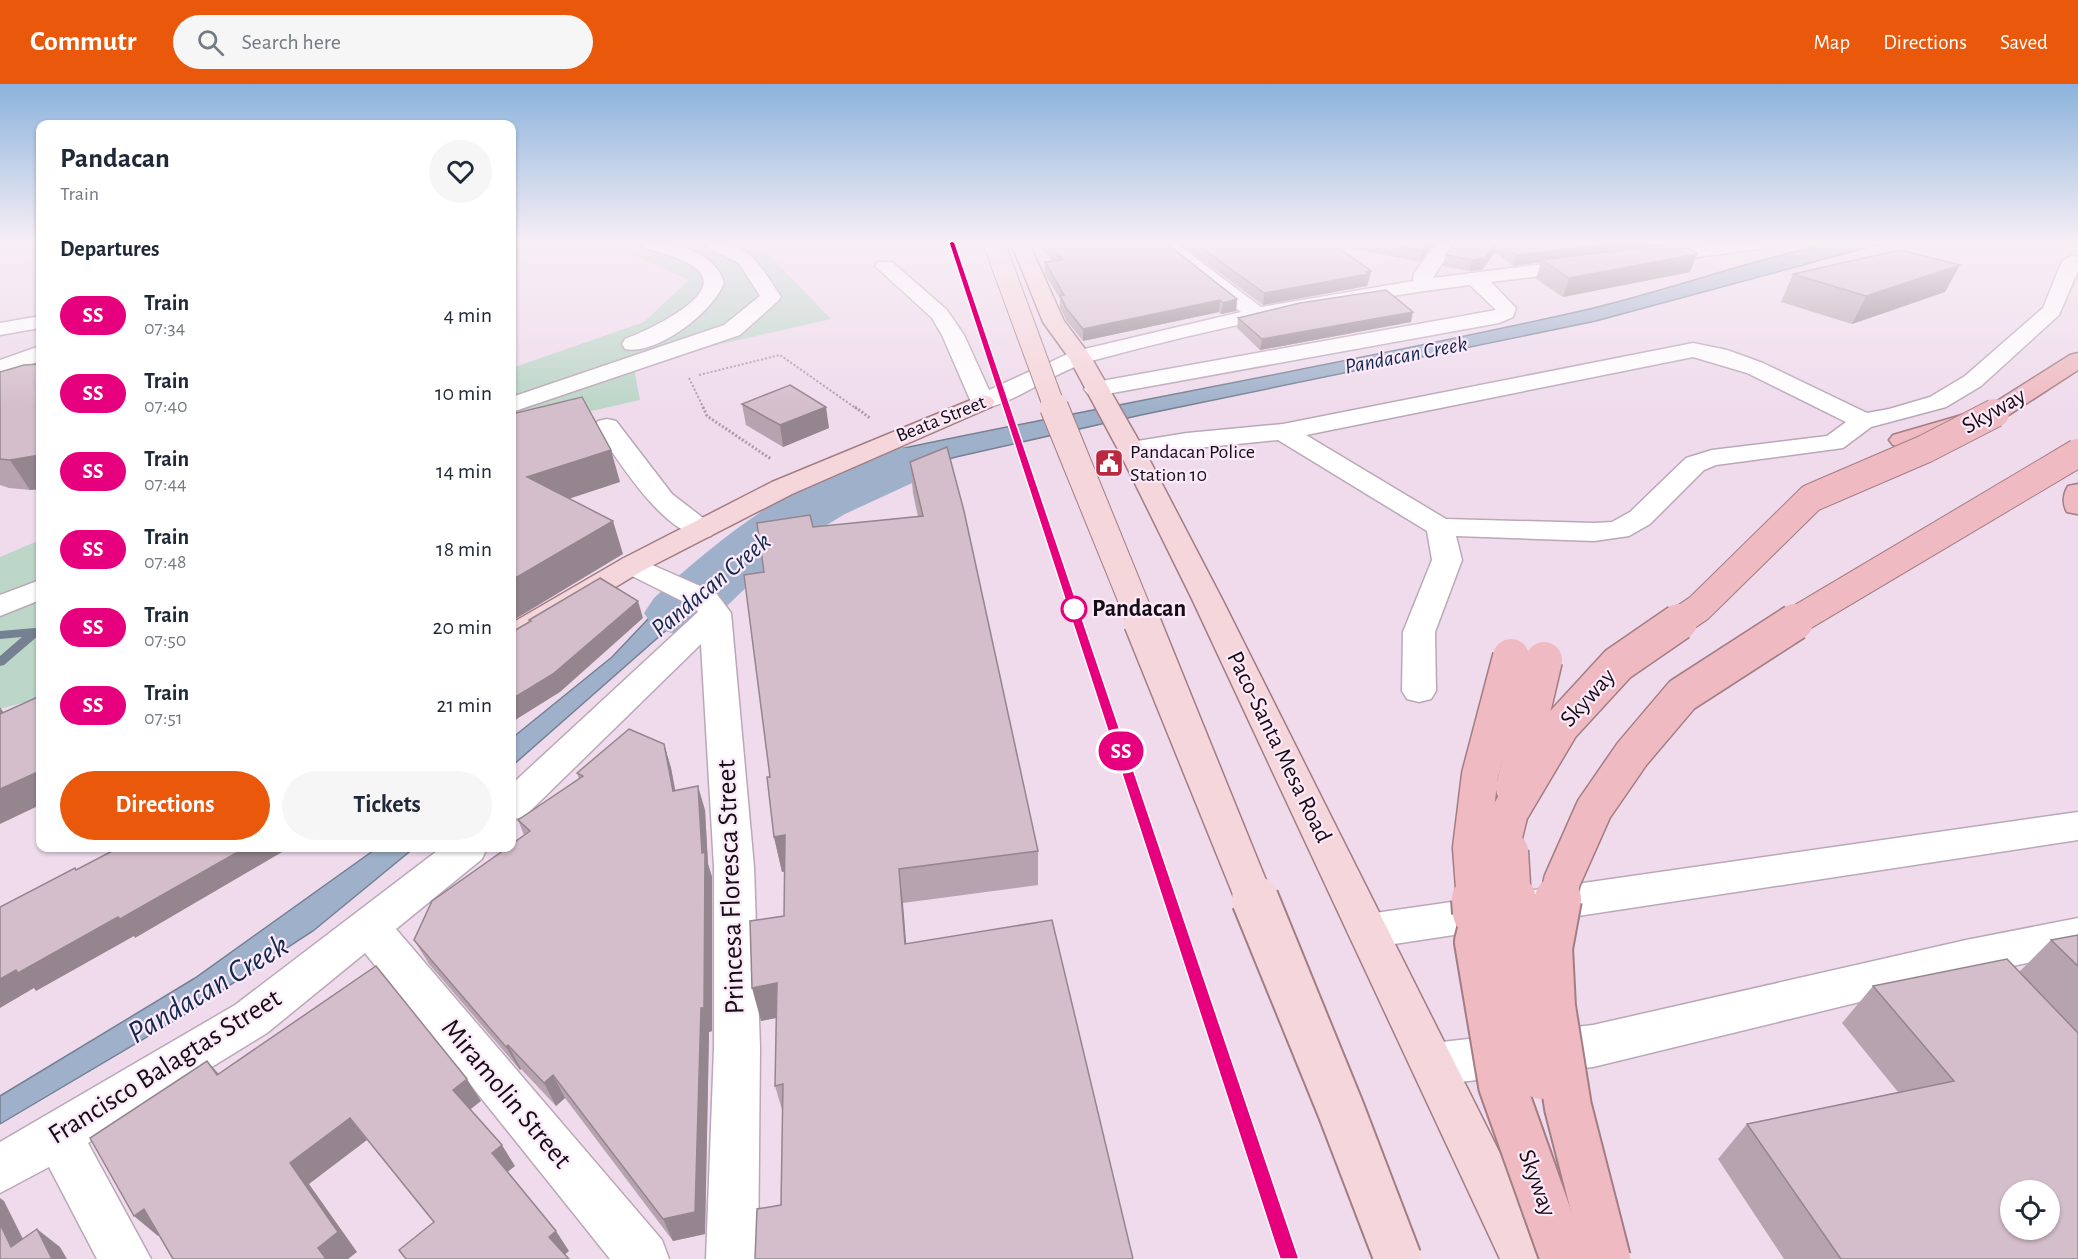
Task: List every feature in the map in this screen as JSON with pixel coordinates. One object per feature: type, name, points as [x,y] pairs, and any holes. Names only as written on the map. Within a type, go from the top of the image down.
[{"type":"highway","name":"Skyway","points":[[1564,1259],[1502,1085],[1478,942],[1510,812],[1561,726],[1618,664],[1699,608],[1811,498],[1925,449],[1995,413],[2078,360]]},
{"type":"highway","points":[[1902,440],[1995,413]]},
{"type":"highway","name":"Skyway","points":[[1605,1259],[1568,1107],[1552,1008],[1550,948],[1562,880],[1594,809],[1632,754],[1682,695],[1760,643],[1917,547],[2078,453]]},
{"type":"highway","points":[[1478,942],[1472,837],[1480,775],[1527,658],[1510,857],[1517,956],[1547,1103],[1605,1259]]},
{"type":"main road","points":[[1014,298],[1055,410],[1332,1089],[1398,1259]]},
{"type":"main road","name":"Paco-Santa Mesa Road","points":[[1044,298],[1054,322],[1080,357],[1131,450],[1207,599],[1527,1259]]},
{"type":"main road","name":"Beata Street","points":[[516,634],[632,565],[802,480],[901,435],[984,402]]},
{"type":"street","points":[[516,386],[640,342],[669,328],[707,298]]},
{"type":"street","points":[[516,404],[732,330],[770,298]]},
{"type":"street","points":[[921,298],[940,314],[954,335],[984,402]]},
{"type":"street","points":[[1236,298],[1257,314]]},
{"type":"street","name":"Beata Street","points":[[984,402],[1080,357],[1257,314],[1349,298]]},
{"type":"street","points":[[1096,389],[1499,317],[1506,313],[1506,308],[1495,298]]},
{"type":"street","points":[[1283,432],[1440,527],[1594,532],[1619,530],[1640,518],[1695,464],[1712,458],[1834,443],[1863,421],[1938,402],[1973,381],[2052,311],[2057,298]]},
{"type":"street","points":[[0,329],[36,323]]},
{"type":"street","points":[[1131,450],[1186,441],[1283,432],[1693,350],[1719,355],[1755,368],[1863,421]]},
{"type":"street","points":[[0,368],[36,354]]},
{"type":"street","points":[[607,426],[662,500],[701,530]]},
{"type":"street","points":[[1419,691],[1419,632],[1429,612],[1447,560],[1440,527]]},
{"type":"street","points":[[516,802],[710,607],[668,581],[632,565]]},
{"type":"street","points":[[0,583],[36,567]]},
{"type":"street","points":[[0,607],[36,591]]},
{"type":"street","name":"Princesa Floresca Street","points":[[710,607],[734,867],[737,1048],[732,1259]]},
{"type":"street","points":[[1368,932],[2078,826]]},
{"type":"street","name":"Francisco Balagtas Street","points":[[0,1169],[251,1020],[463,852]]},
{"type":"street","name":"Miramolin Street","points":[[370,928],[643,1259]]},
{"type":"street","points":[[1433,1064],[1593,1046],[1966,958],[2074,940]]},
{"type":"street","points":[[1966,958],[1998,992]]},
{"type":"street","points":[[57,1134],[125,1259]]},
{"type":"path","points":[[802,480],[707,416],[688,378],[780,355],[874,420],[901,435]]},
{"type":"green space","points":[[670,298],[810,298],[831,319],[686,352],[634,368],[640,400],[516,428],[516,367],[644,322]]},
{"type":"green space","points":[[36,542],[36,699],[0,709],[0,557]]},
{"type":"water","points":[[1633,298],[1682,298],[1596,321],[1141,415],[956,457],[873,482],[781,521],[687,612],[516,762],[516,735],[612,657],[700,564],[754,519],[823,481],[895,450],[1406,348]]},
{"type":"water","points":[[371,852],[409,852],[313,931],[184,1015],[0,1124],[0,1096],[195,978]]},
{"type":"building","points":[[1061,298],[1237,299],[1223,303],[1220,300],[1083,329],[1066,308]]},
{"type":"building","points":[[1334,298],[1396,298],[1413,312],[1262,339],[1238,318],[1300,303]]},
{"type":"building","points":[[36,364],[36,456],[10,460],[0,459],[0,372]]},
{"type":"building","points":[[790,385],[826,407],[780,425],[742,404]]},
{"type":"building","points":[[582,397],[611,450],[527,477],[613,521],[516,578],[516,413]]},
{"type":"building","points":[[947,447],[964,511],[1038,851],[899,869],[905,944],[1052,920],[1133,1259],[755,1259],[757,1209],[781,1205],[783,1084],[775,1086],[777,983],[752,988],[750,921],[784,916],[785,835],[774,837],[767,777],[770,777],[744,575],[764,572],[757,523],[810,515],[813,527],[923,516],[910,462]]},
{"type":"building","points":[[600,578],[638,601],[553,674],[516,697],[516,630],[531,621],[529,620]]},
{"type":"building","points":[[36,698],[36,773],[0,789],[0,714]]},
{"type":"building","points":[[629,729],[664,744],[673,791],[698,786],[702,853],[705,852],[704,1008],[701,1008],[695,1212],[663,1219],[553,1075],[544,1083],[508,1045],[506,1047],[414,940],[432,901],[501,852],[516,852],[516,841],[530,831],[518,820],[583,776],[577,773]]},
{"type":"building","points":[[110,852],[238,852],[120,919],[118,917],[18,973],[16,970],[0,979],[0,907],[75,868],[76,870]]},
{"type":"building","points":[[2078,935],[2078,966],[2051,940]]},
{"type":"building","points":[[2007,959],[2078,1033],[2078,1259],[1841,1259],[1747,1124],[1954,1081],[1873,986]]},
{"type":"building","points":[[376,966],[467,1079],[453,1090],[502,1145],[492,1153],[556,1231],[549,1237],[569,1259],[406,1259],[399,1250],[434,1222],[350,1118],[290,1163],[338,1232],[318,1248],[326,1259],[173,1259],[144,1209],[134,1216],[90,1138],[207,1061],[217,1075]]},
{"type":"building","points":[[0,1224],[11,1247],[37,1229],[52,1259],[0,1259]]},
{"type":"waterway","name":"Pandacan Creek","points":[[679,613],[736,560],[798,514],[902,465]]},
{"type":"waterway","points":[[0,635],[35,632],[0,662]]},
{"type":"train","name":"SS","points":[[970,298],[1290,1259]]},
{"type":"place","name":"Pandacan Police Station 10","points":[[1109,463]]},
{"type":"place","name":"Pandacan","points":[[1074,609]]}]
